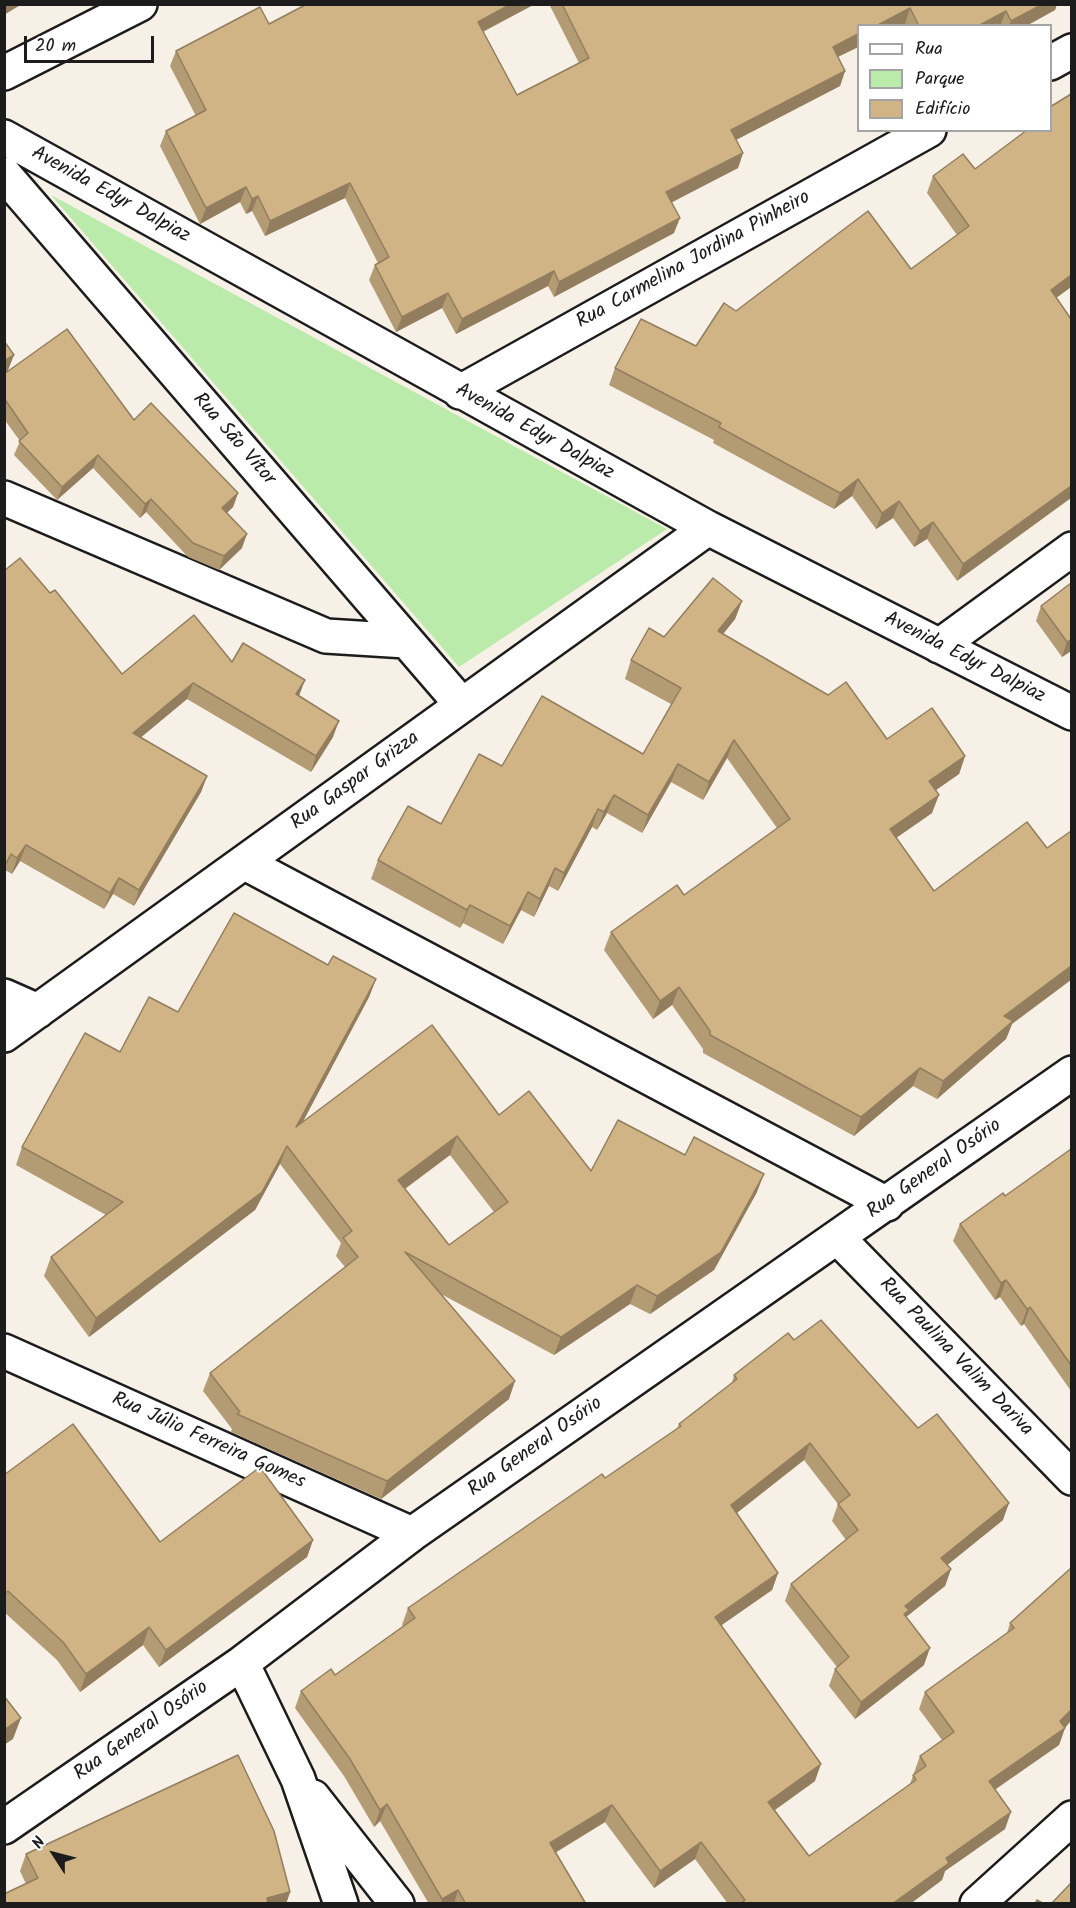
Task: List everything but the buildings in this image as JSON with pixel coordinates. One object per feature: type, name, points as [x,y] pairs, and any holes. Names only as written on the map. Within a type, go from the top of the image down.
[{"type":"street","points":[[4,74],[140,4]]},
{"type":"street","points":[[1052,62],[1071,51]]},
{"type":"street","name":"Rua Carmelina Jordina Pinheiro","points":[[459,392],[924,132]]},
{"type":"street","name":"Avenida Edyr Dalpiaz","points":[[4,137],[459,392],[708,528],[1071,713]]},
{"type":"street","name":"Rua São Vítor","points":[[4,174],[462,705]]},
{"type":"street","points":[[4,498],[326,636],[406,641]]},
{"type":"street","name":"Rua Gaspar Grizza","points":[[4,1035],[708,528]]},
{"type":"street","points":[[939,646],[1071,549]]},
{"type":"street","points":[[244,863],[887,1204]]},
{"type":"street","points":[[4,996],[38,1011]]},
{"type":"street","name":"Rua General Osório","points":[[4,1827],[242,1662],[412,1534],[887,1204],[1071,1073]]},
{"type":"street","name":"Rua Paulina Valim Dariva","points":[[838,1238],[1071,1478]]},
{"type":"street","name":"Rua Júlio Ferreira Gomes","points":[[4,1351],[412,1534]]},
{"type":"street","points":[[242,1662],[298,1779],[341,1904]]},
{"type":"street","points":[[298,1779],[397,1904]]},
{"type":"street","points":[[977,1904],[1071,1818]]},
{"type":"green space","points":[[51,195],[667,529],[459,667]]}]
